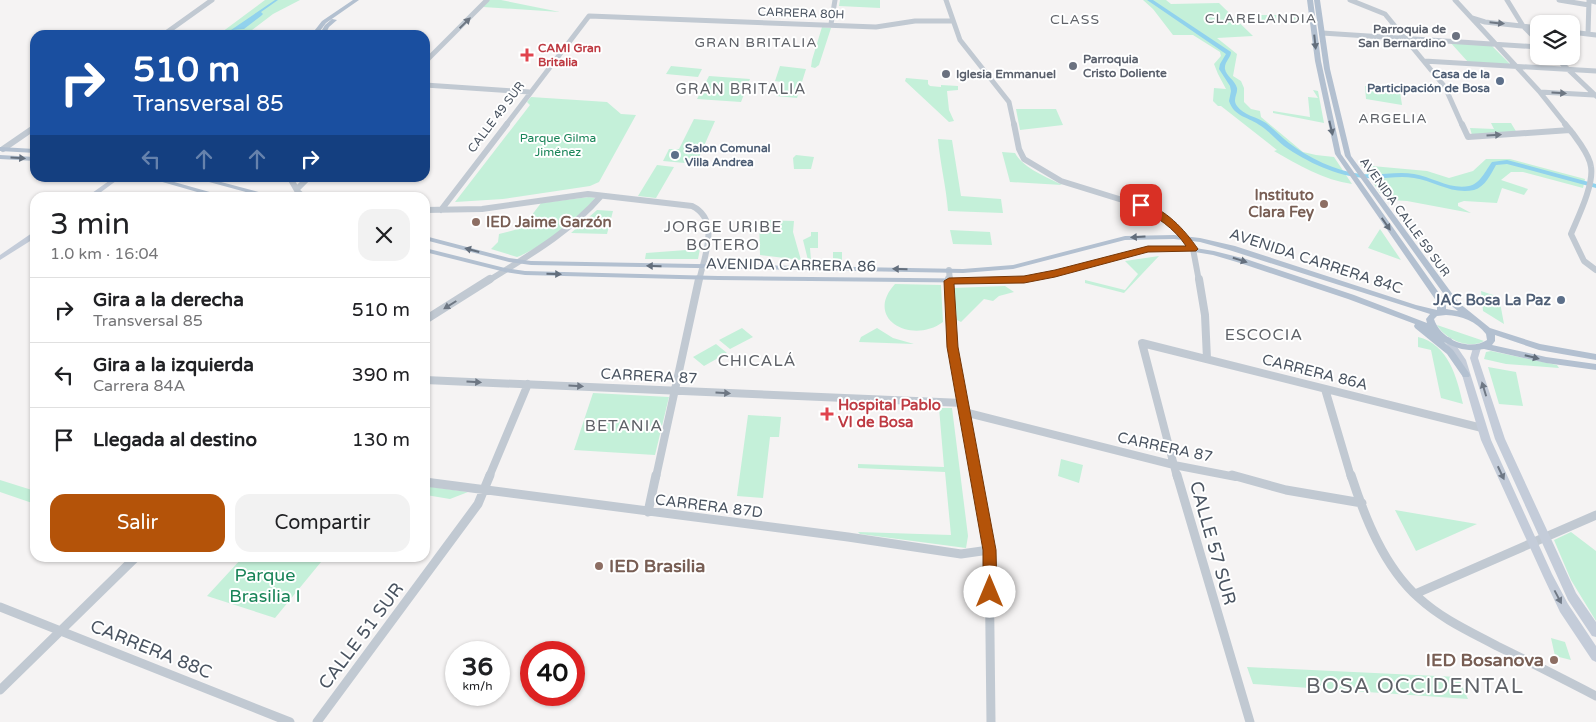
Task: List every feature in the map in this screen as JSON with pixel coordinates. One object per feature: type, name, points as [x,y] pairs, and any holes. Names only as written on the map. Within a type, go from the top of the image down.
[{"type":"main road","points":[[318,30],[324,22],[356,0]]},
{"type":"main road","points":[[326,30],[332,22],[363,0]]},
{"type":"main road","name":"AVENIDA CALLE 59 SUR","points":[[1310,0],[1318,61],[1336,149],[1346,167],[1435,292],[1442,304],[1439,312]]},
{"type":"main road","name":"AVENIDA CALLE 59 SUR","points":[[1318,1],[1327,69],[1346,152],[1354,167],[1456,306],[1473,319]]},
{"type":"main road","points":[[1,149],[30,151]]},
{"type":"main road","points":[[0,157],[30,159]]},
{"type":"main road","points":[[97,192],[111,182]]},
{"type":"main road","points":[[169,182],[206,192]]},
{"type":"main road","points":[[216,182],[255,192]]},
{"type":"main road","name":"AVENIDA CARRERA 84C","points":[[949,270],[977,271],[1013,267],[1125,238],[1154,236],[1186,238],[1232,248],[1414,308],[1459,314],[1473,319]]},
{"type":"main road","points":[[0,253],[30,237]]},
{"type":"main road","points":[[0,258],[30,237]]},
{"type":"main road","name":"AVENIDA CARRERA 86","points":[[430,239],[519,262],[949,270]]},
{"type":"main road","name":"AVENIDA CARRERA 84C","points":[[949,281],[1024,280],[1055,274],[1148,249],[1193,249],[1243,261],[1401,315],[1432,328],[1448,340],[1463,346],[1481,347]]},
{"type":"main road","name":"AVENIDA CARRERA 86","points":[[430,251],[505,270],[545,274],[949,281]]},
{"type":"main road","points":[[1414,308],[1430,304],[1435,292]]},
{"type":"main road","points":[[1432,328],[1430,319],[1439,312]]},
{"type":"main road","points":[[1401,315],[1443,346],[1455,358],[1466,376]]},
{"type":"main road","points":[[1473,319],[1488,330],[1543,348],[1596,357]]},
{"type":"main road","points":[[1488,330],[1491,338],[1488,344],[1481,347],[1474,358],[1495,424],[1572,596],[1596,632]]},
{"type":"main road","points":[[1448,340],[1462,360],[1482,428],[1560,602],[1596,656]]},
{"type":"main road","points":[[1481,347],[1546,360],[1596,367]]},
{"type":"street","points":[[170,30],[212,0]]},
{"type":"street","points":[[430,57],[487,0]]},
{"type":"street","points":[[831,24],[835,0]]},
{"type":"street","points":[[946,0],[960,40],[1009,102],[1022,157],[1048,175],[1069,184],[1145,207],[1171,223],[1186,238],[1193,249],[1204,315],[1207,359]]},
{"type":"street","points":[[1350,0],[1385,14],[1445,87],[1468,137],[1571,131]]},
{"type":"street","points":[[1455,0],[1540,92],[1571,131],[1592,164],[1588,190],[1571,234],[1585,262],[1596,270]]},
{"type":"street","points":[[1508,0],[1523,26],[1530,33]]},
{"type":"street","points":[[1559,0],[1596,2]]},
{"type":"street","points":[[1588,34],[1589,3]]},
{"type":"street","name":"CARRERA 80H","points":[[589,16],[882,27],[915,21],[952,20]]},
{"type":"street","name":"CALLE 49 SUR","points":[[441,210],[589,16]]},
{"type":"street","points":[[1472,18],[1485,22],[1530,27]]},
{"type":"street","points":[[1588,27],[1596,27]]},
{"type":"street","points":[[1322,33],[1530,46]]},
{"type":"street","points":[[1580,33],[1596,35]]},
{"type":"street","points":[[1424,61],[1596,71]]},
{"type":"street","points":[[1563,65],[1595,96]]},
{"type":"street","points":[[430,87],[529,94]]},
{"type":"street","points":[[1540,92],[1595,96]]},
{"type":"street","points":[[1,149],[30,129]]},
{"type":"street","points":[[293,182],[300,192]]},
{"type":"street","points":[[297,189],[304,182]]},
{"type":"street","points":[[430,210],[482,209],[583,194],[694,206],[698,209],[710,230],[648,512]]},
{"type":"street","points":[[430,317],[558,236],[590,209],[601,196]]},
{"type":"street","points":[[949,270],[950,330],[990,550],[991,722]]},
{"type":"street","name":"CARRERA 86A","points":[[1142,343],[1482,428]]},
{"type":"street","name":"CALLE 57 SUR","points":[[1142,343],[1174,465],[1250,722]]},
{"type":"street","name":"CARRERA 87","points":[[430,380],[851,398],[963,408],[1174,465],[1224,473],[1286,490],[1362,503]]},
{"type":"street","name":"CALLE 51 SUR","points":[[317,722],[471,515],[484,491],[528,384]]},
{"type":"street","points":[[1325,389],[1362,503],[1392,568],[1415,594],[1443,618],[1596,696]]},
{"type":"street","name":"CARRERA 87D","points":[[430,483],[848,537],[961,554],[990,550]]},
{"type":"street","points":[[1415,594],[1596,516]]},
{"type":"street","points":[[0,690],[131,562]]},
{"type":"street","name":"CARRERA 88C","points":[[0,607],[290,722]]},
{"type":"green space","points":[[265,0],[300,0],[273,14],[252,30],[225,30]]},
{"type":"green space","points":[[489,0],[501,0],[560,12],[483,7]]},
{"type":"green space","points":[[840,0],[880,0],[880,8],[839,6]]},
{"type":"green space","points":[[1143,0],[1166,0],[1171,4],[1219,3],[1253,36],[1217,38],[1237,54],[1233,76],[1241,81],[1244,88],[1244,102],[1251,109],[1260,111],[1261,117],[1303,152],[1334,157],[1352,184],[1331,179],[1302,167],[1274,151],[1277,150],[1221,106],[1218,106],[1213,101],[1214,88],[1226,89],[1214,64],[1221,56],[1220,52],[1193,35],[1173,35],[1153,9]]},
{"type":"green space","points":[[1238,15],[1302,15],[1305,22],[1244,21]]},
{"type":"green space","points":[[822,27],[831,28],[819,65],[815,68],[811,67],[812,60]]},
{"type":"green space","points":[[1450,42],[1491,45],[1511,65],[1468,62]]},
{"type":"green space","points":[[671,66],[702,69],[698,77],[666,74]]},
{"type":"green space","points":[[780,66],[806,69],[797,98],[776,96],[781,82],[775,81]]},
{"type":"green space","points":[[709,76],[750,79],[741,102],[697,99]]},
{"type":"green space","points":[[906,78],[928,80],[930,86],[958,86],[958,90],[947,91],[949,110],[954,121],[949,122],[905,81]]},
{"type":"green space","points":[[1365,86],[1400,92],[1402,105],[1366,99]]},
{"type":"green space","points":[[1313,90],[1318,91],[1324,123],[1273,113],[1273,111],[1310,117],[1308,97],[1318,98]]},
{"type":"green space","name":"Parque Gilma Jiménez","points":[[531,97],[607,102],[621,114],[636,115],[599,182],[590,186],[503,199],[455,202],[530,105],[527,102]]},
{"type":"green space","points":[[1016,109],[1056,109],[1063,125],[1020,130]]},
{"type":"green space","points":[[694,119],[715,121],[696,164],[663,161],[669,149],[679,149]]},
{"type":"green space","points":[[1491,123],[1511,123],[1517,133],[1472,135],[1470,128],[1494,129]]},
{"type":"green space","points":[[938,139],[952,140],[961,196],[1001,199],[1003,213],[948,211]]},
{"type":"green space","points":[[1002,152],[1015,153],[1029,168],[1062,185],[1010,182]]},
{"type":"green space","points":[[796,155],[814,157],[811,169],[794,169],[793,158]]},
{"type":"green space","points":[[1486,159],[1510,159],[1585,179],[1583,188],[1523,172],[1511,172],[1501,180],[1528,189],[1524,195],[1502,188],[1497,203],[1464,201],[1458,203],[1458,206],[1471,213],[1407,201],[1390,200],[1384,192],[1380,193],[1361,165],[1427,171],[1449,178],[1473,171]]},
{"type":"green space","points":[[657,165],[674,167],[656,198],[638,196]]},
{"type":"green space","points":[[589,197],[595,198],[580,215],[548,240],[526,253],[517,257],[491,249],[498,242],[499,234],[522,228],[541,203]]},
{"type":"green space","points":[[597,210],[613,211],[607,234],[571,233]]},
{"type":"green space","points":[[759,220],[794,221],[793,232],[801,260],[760,255]]},
{"type":"green space","points":[[1380,229],[1401,260],[1368,248]]},
{"type":"green space","points":[[950,230],[990,232],[992,245],[953,244]]},
{"type":"green space","points":[[811,232],[818,232],[818,248],[810,248],[811,260],[833,261],[833,252],[842,252],[842,264],[809,264],[803,240],[811,236]]},
{"type":"green space","points":[[700,249],[698,259],[645,259],[646,253]]},
{"type":"green space","points":[[1159,256],[1124,293],[1085,283],[1085,280],[1125,290],[1138,274],[1125,261]]},
{"type":"green space","points":[[895,284],[941,285],[943,322],[931,328],[918,331],[895,325],[888,317],[885,308],[887,297]]},
{"type":"green space","points":[[1005,286],[1014,292],[999,296],[993,301],[984,299],[961,322],[957,320],[953,288]]},
{"type":"green space","points":[[1481,291],[1499,297],[1504,324],[1483,311]]},
{"type":"green space","points":[[1437,325],[1484,341],[1471,344],[1458,342],[1446,335]]},
{"type":"green space","points":[[742,328],[753,337],[730,349],[719,340]]},
{"type":"green space","points":[[877,328],[893,338],[914,344],[859,342],[861,337]]},
{"type":"green space","points":[[1418,337],[1428,341],[1444,354],[1458,383],[1463,404],[1441,398],[1431,350],[1418,347]]},
{"type":"green space","points":[[716,344],[727,353],[704,366],[693,357]]},
{"type":"green space","points":[[1491,351],[1557,365],[1559,368],[1506,364],[1484,359],[1486,352]]},
{"type":"green space","points":[[1488,367],[1516,372],[1523,406],[1499,404]]},
{"type":"green space","points":[[593,393],[669,397],[655,455],[574,450]]},
{"type":"green space","points":[[939,408],[952,408],[968,536],[966,548],[860,534],[858,532],[951,535],[945,472],[858,468],[858,464],[944,467]]},
{"type":"green space","points":[[748,415],[781,417],[779,437],[770,437],[763,498],[737,496]]},
{"type":"green space","points":[[1061,459],[1083,465],[1079,483],[1058,476]]},
{"type":"green space","points":[[0,480],[30,489],[30,502],[0,492]]},
{"type":"green space","points":[[430,487],[468,492],[450,499],[430,496]]},
{"type":"green space","points":[[1395,510],[1477,524],[1416,551]]},
{"type":"green space","points":[[1571,532],[1596,551],[1596,621],[1571,580],[1554,540]]},
{"type":"green space","name":"Parque Brasilia I","points":[[238,562],[321,562],[275,618],[207,596]]},
{"type":"green space","points":[[1551,638],[1565,642],[1571,660],[1555,656]]},
{"type":"green space","points":[[1247,667],[1458,677],[1468,699],[1253,684]]},
{"type":"water","points":[[275,0],[278,0],[261,12],[263,14],[244,29],[231,30]]},
{"type":"waterway","points":[[1150,0],[1229,53],[1222,69],[1232,83],[1234,91],[1232,101],[1237,110],[1263,124],[1283,142],[1319,163],[1346,173],[1370,177],[1416,176],[1450,187],[1465,189],[1479,184],[1494,163],[1507,162],[1596,186]]},
{"type":"place","name":"Parroquia de San Bernardino","points":[[1456,36]]},
{"type":"place","name":"CAMI Gran Britalia","points":[[527,55]]},
{"type":"place","name":"Parroquia Cristo Doliente","points":[[1073,66]]},
{"type":"place","name":"Iglesia Emmanuel","points":[[946,74]]},
{"type":"place","name":"Casa de la Participación de Bosa","points":[[1500,81]]},
{"type":"place","name":"Salon Comunal Villa Andrea","points":[[675,155]]},
{"type":"place","name":"Instituto Clara Fey","points":[[1324,204]]},
{"type":"place","name":"IED Jaime Garzón","points":[[476,222]]},
{"type":"place","name":"JAC Bosa La Paz","points":[[1561,300]]},
{"type":"place","name":"Hospital Pablo VI de Bosa","points":[[827,414]]},
{"type":"place","name":"IED Brasilia","points":[[599,566]]},
{"type":"place","name":"IED Bosanova","points":[[1554,660]]},
{"type":"district","name":"CLARELANDIA","points":[[1261,18]]},
{"type":"district","name":"CLASS","points":[[1075,19]]},
{"type":"district","name":"GRAN BRITALIA","points":[[756,42]]},
{"type":"district","name":"GRAN BRITALIA","points":[[741,89]]},
{"type":"district","name":"ARGELIA","points":[[1393,118]]},
{"type":"district","name":"JORGE URIBE BOTERO","points":[[723,235]]},
{"type":"district","name":"ESCOCIA","points":[[1264,334]]},
{"type":"district","name":"CHICALÁ","points":[[757,360]]},
{"type":"district","name":"BETANIA","points":[[624,425]]},
{"type":"district","name":"BOSA OCCIDENTAL","points":[[1415,686]]},
{"type":"route","points":[[990,592],[990,550],[952,347],[949,281],[1024,280],[1055,274],[1148,249],[1193,249],[1181,231],[1141,205]]}]
